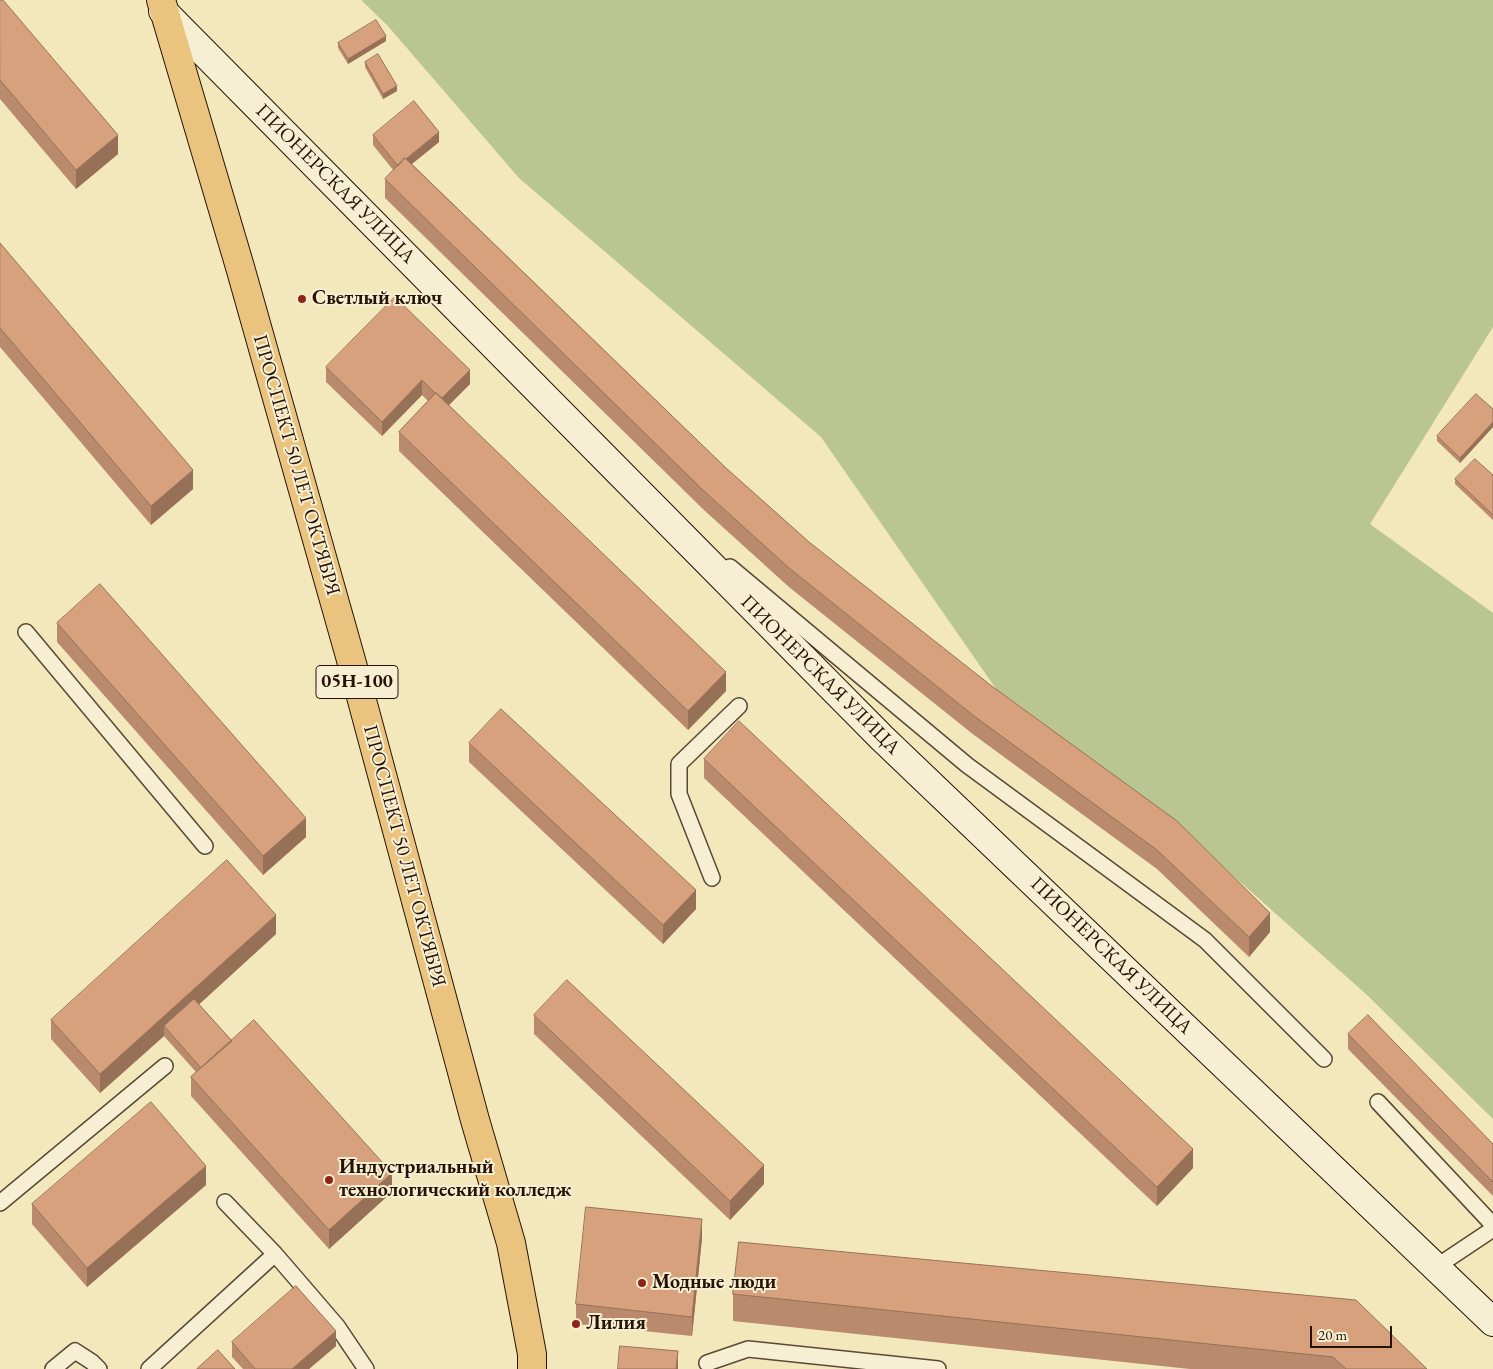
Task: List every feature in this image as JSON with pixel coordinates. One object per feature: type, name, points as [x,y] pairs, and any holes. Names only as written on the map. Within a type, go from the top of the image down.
[{"type":"main road","name":"ПИОНЕРСКАЯ УЛИЦА","points":[[162,5],[636,490],[882,738],[1493,1322]]},
{"type":"main road","name":"ПРОСПЕКТ 50 ЛЕТ ОКТЯБРЯ","points":[[162,5],[243,276],[342,629],[475,1120],[511,1243],[532,1354],[532,1369]]},
{"type":"lane","points":[[636,490],[967,765],[1205,940],[1324,1058]]},
{"type":"lane","points":[[26,632],[205,846]]},
{"type":"lane","points":[[712,878],[679,794],[679,764],[739,706]]},
{"type":"lane","points":[[0,1203],[165,1066]]},
{"type":"lane","points":[[1378,1102],[1493,1225]]},
{"type":"lane","points":[[225,1202],[275,1254],[337,1326],[366,1369]]},
{"type":"lane","points":[[1436,1267],[1493,1229]]},
{"type":"lane","points":[[149,1369],[275,1254]]},
{"type":"lane","points":[[53,1369],[76,1350],[99,1369]]},
{"type":"lane","points":[[707,1363],[748,1350],[938,1369]]},
{"type":"green space","points":[[361,0],[1493,0],[1493,327],[1370,524],[1493,613],[1493,1119],[1367,995],[1184,832],[1001,696],[821,437],[519,178],[387,25]]},
{"type":"building","points":[[0,0],[3,0],[118,135],[76,170],[0,80]]},
{"type":"building","points":[[376,20],[386,36],[348,59],[338,43]]},
{"type":"building","points":[[378,54],[397,86],[383,94],[365,62]]},
{"type":"building","points":[[414,101],[439,132],[405,158],[398,166],[373,135]]},
{"type":"building","points":[[405,158],[726,468],[809,542],[993,687],[1177,821],[1270,913],[1249,937],[1157,850],[974,716],[789,568],[705,492],[385,179]]},
{"type":"building","points":[[0,243],[193,470],[151,506],[0,328]]},
{"type":"building","points":[[395,297],[470,370],[442,398],[422,380],[382,422],[326,367]]},
{"type":"building","points":[[436,393],[726,672],[688,711],[399,432]]},
{"type":"building","points":[[1476,394],[1493,409],[1493,422],[1460,458],[1437,436]]},
{"type":"building","points":[[1475,459],[1493,475],[1493,515],[1455,479]]},
{"type":"building","points":[[100,584],[306,818],[263,856],[57,623]]},
{"type":"building","points":[[501,709],[696,890],[663,925],[469,743]]},
{"type":"building","points":[[739,721],[1193,1149],[1157,1187],[704,759]]},
{"type":"building","points":[[227,860],[276,915],[100,1074],[51,1020]]},
{"type":"building","points":[[567,980],[764,1165],[730,1201],[534,1015]]},
{"type":"building","points":[[194,999],[232,1041],[201,1068],[164,1026]]},
{"type":"building","points":[[1368,1015],[1493,1144],[1493,1182],[1348,1034]]},
{"type":"building","points":[[254,1020],[392,1173],[329,1230],[191,1077]]},
{"type":"building","points":[[151,1102],[206,1166],[87,1268],[32,1204]]},
{"type":"building","points":[[586,1207],[702,1219],[692,1317],[576,1304]]},
{"type":"building","points":[[739,1242],[1356,1300],[1427,1369],[1346,1369],[1333,1357],[733,1294]]},
{"type":"building","points":[[296,1286],[336,1331],[292,1369],[255,1369],[232,1342]]},
{"type":"building","points":[[620,1346],[678,1351],[676,1369],[618,1369]]},
{"type":"building","points":[[218,1350],[235,1369],[197,1369]]},
{"type":"place","name":"Светлый ключ","points":[[302,299]]},
{"type":"place","name":"Индустриальный технологический колледж","points":[[329,1180]]},
{"type":"place","name":"Модные люди","points":[[642,1283]]},
{"type":"place","name":"Лилия","points":[[576,1324]]}]
